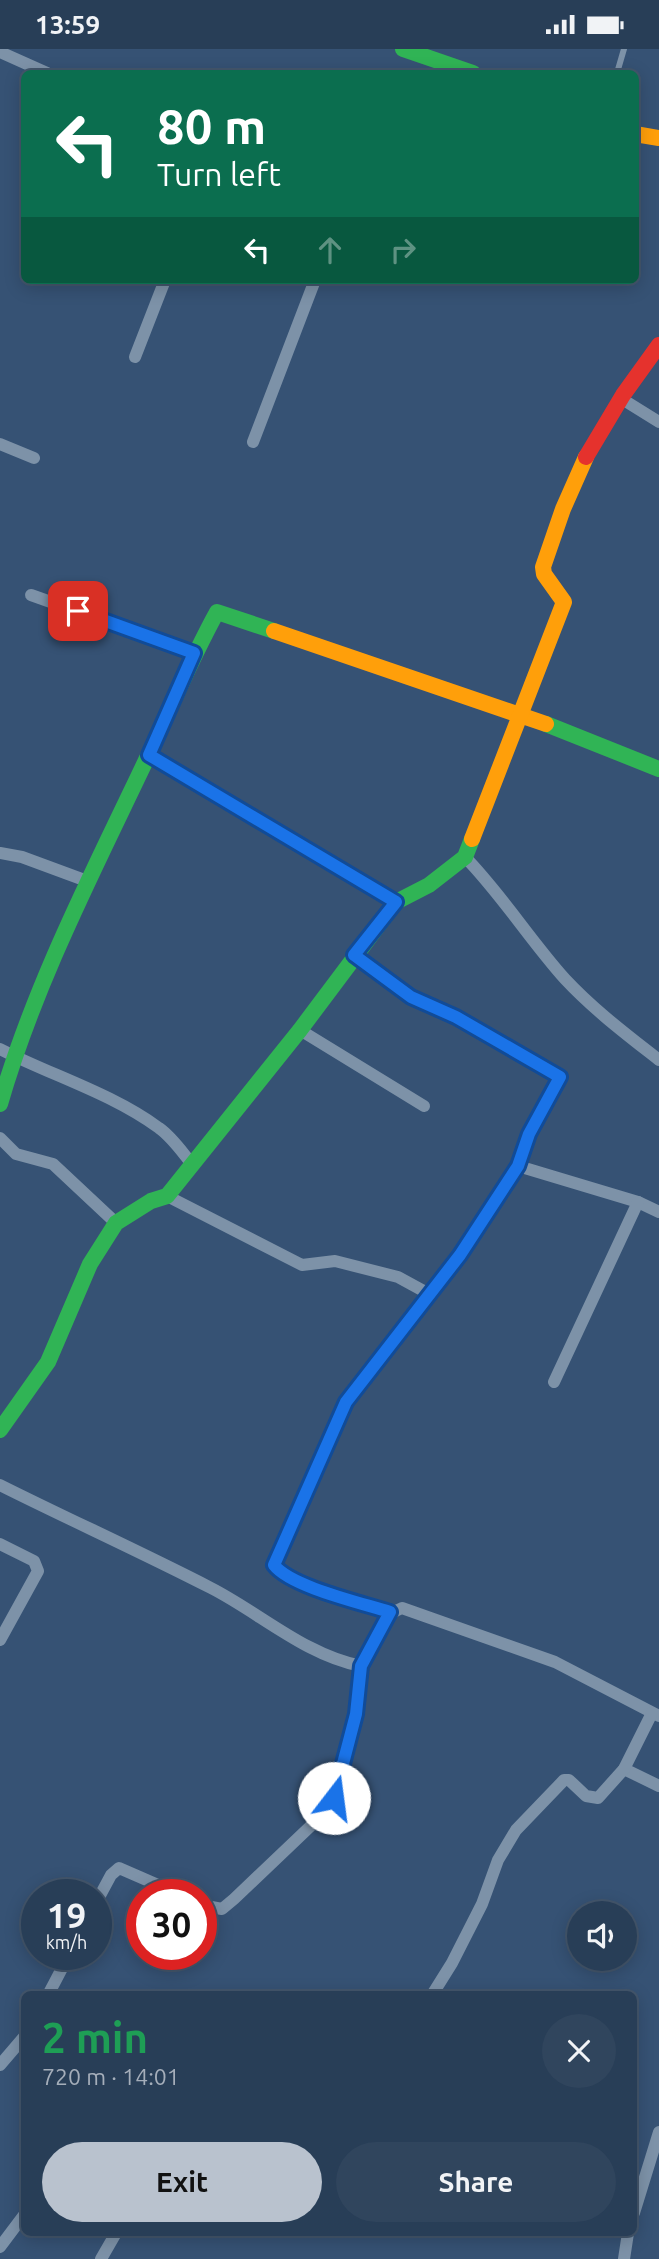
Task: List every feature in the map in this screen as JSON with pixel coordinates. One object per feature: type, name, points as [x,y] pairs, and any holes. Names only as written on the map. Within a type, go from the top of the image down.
[{"type":"street","points":[[403,49],[464,70]]},
{"type":"street","points":[[0,52],[40,70]]},
{"type":"street","points":[[639,135],[659,138]]},
{"type":"street","points":[[135,357],[163,284]]},
{"type":"street","points":[[253,442],[313,284]]},
{"type":"street","points":[[0,1430],[48,1362],[90,1263],[116,1223],[151,1201],[167,1196],[300,1030],[396,902],[429,885],[465,857],[564,602],[544,574],[547,553],[573,482],[622,399],[659,345]]},
{"type":"street","points":[[622,399],[659,422]]},
{"type":"street","points":[[0,445],[34,459]]},
{"type":"street","points":[[31,595],[194,653]]},
{"type":"street","points":[[0,1104],[7,1053],[213,615],[221,612],[520,713],[659,769]]},
{"type":"street","points":[[149,755],[396,902]]},
{"type":"street","points":[[0,853],[22,857],[87,881]]},
{"type":"street","points":[[465,857],[491,884],[562,976],[591,1006],[659,1061]]},
{"type":"street","points":[[354,955],[411,997],[456,1017],[560,1077],[529,1134],[518,1166],[431,1295],[346,1402],[274,1565],[279,1572],[304,1583],[390,1612],[402,1608],[555,1662],[657,1714],[624,1769],[598,1798],[586,1796],[569,1780],[564,1780],[516,1830],[498,1860],[482,1904],[434,1991]]},
{"type":"street","points":[[300,1030],[424,1105]]},
{"type":"street","points":[[7,1053],[41,1071],[106,1094],[162,1129],[192,1164]]},
{"type":"street","points":[[0,1137],[16,1154],[53,1164],[116,1223]]},
{"type":"street","points":[[518,1166],[638,1202],[659,1212]]},
{"type":"street","points":[[167,1196],[302,1265],[335,1261],[398,1277],[431,1295]]},
{"type":"street","points":[[554,1382],[638,1202]]},
{"type":"street","points":[[0,1485],[213,1589],[318,1652],[361,1666]]},
{"type":"street","points":[[0,1544],[34,1561],[38,1571],[0,1640]]},
{"type":"street","points":[[217,1908],[222,1909],[228,1904],[317,1820],[334,1798],[356,1714],[361,1666],[390,1612]]},
{"type":"street","points":[[624,1769],[659,1786]]},
{"type":"street","points":[[109,1879],[119,1868],[144,1879]]},
{"type":"street","points":[[50,1991],[61,1970]]},
{"type":"street","points":[[0,2065],[21,2040]]},
{"type":"street","points":[[637,2203],[659,2132]]},
{"type":"street","points":[[0,2247],[21,2219]]},
{"type":"street","points":[[101,2259],[114,2236]]},
{"type":"street","points":[[624,2259],[628,2236]]},
{"type":"lane","points":[[618,70],[624,49]]},
{"type":"traffic: fast","points":[[403,49],[464,70]]},
{"type":"traffic: fast","points":[[0,1104],[30,1015],[67,927],[217,612],[274,631]]},
{"type":"traffic: fast","points":[[546,724],[659,769]]},
{"type":"traffic: fast","points":[[0,1430],[48,1362],[90,1264],[116,1223],[151,1201],[167,1196],[300,1030],[396,902],[429,885],[465,857],[472,839]]},
{"type":"traffic: slow","points":[[639,135],[659,138]]},
{"type":"traffic: slow","points":[[472,839],[564,602],[544,574],[543,567],[563,509],[586,457]]},
{"type":"traffic: slow","points":[[274,631],[546,724]]},
{"type":"traffic: jam","points":[[586,457],[623,395],[659,345]]},
{"type":"route","points":[[78,611],[194,653],[149,755],[396,902],[354,955],[411,997],[456,1017],[560,1077],[529,1134],[518,1166],[460,1255],[346,1402],[323,1459],[276,1558],[274,1565],[279,1572],[390,1612],[382,1622],[361,1666],[356,1714],[334,1798]]}]
